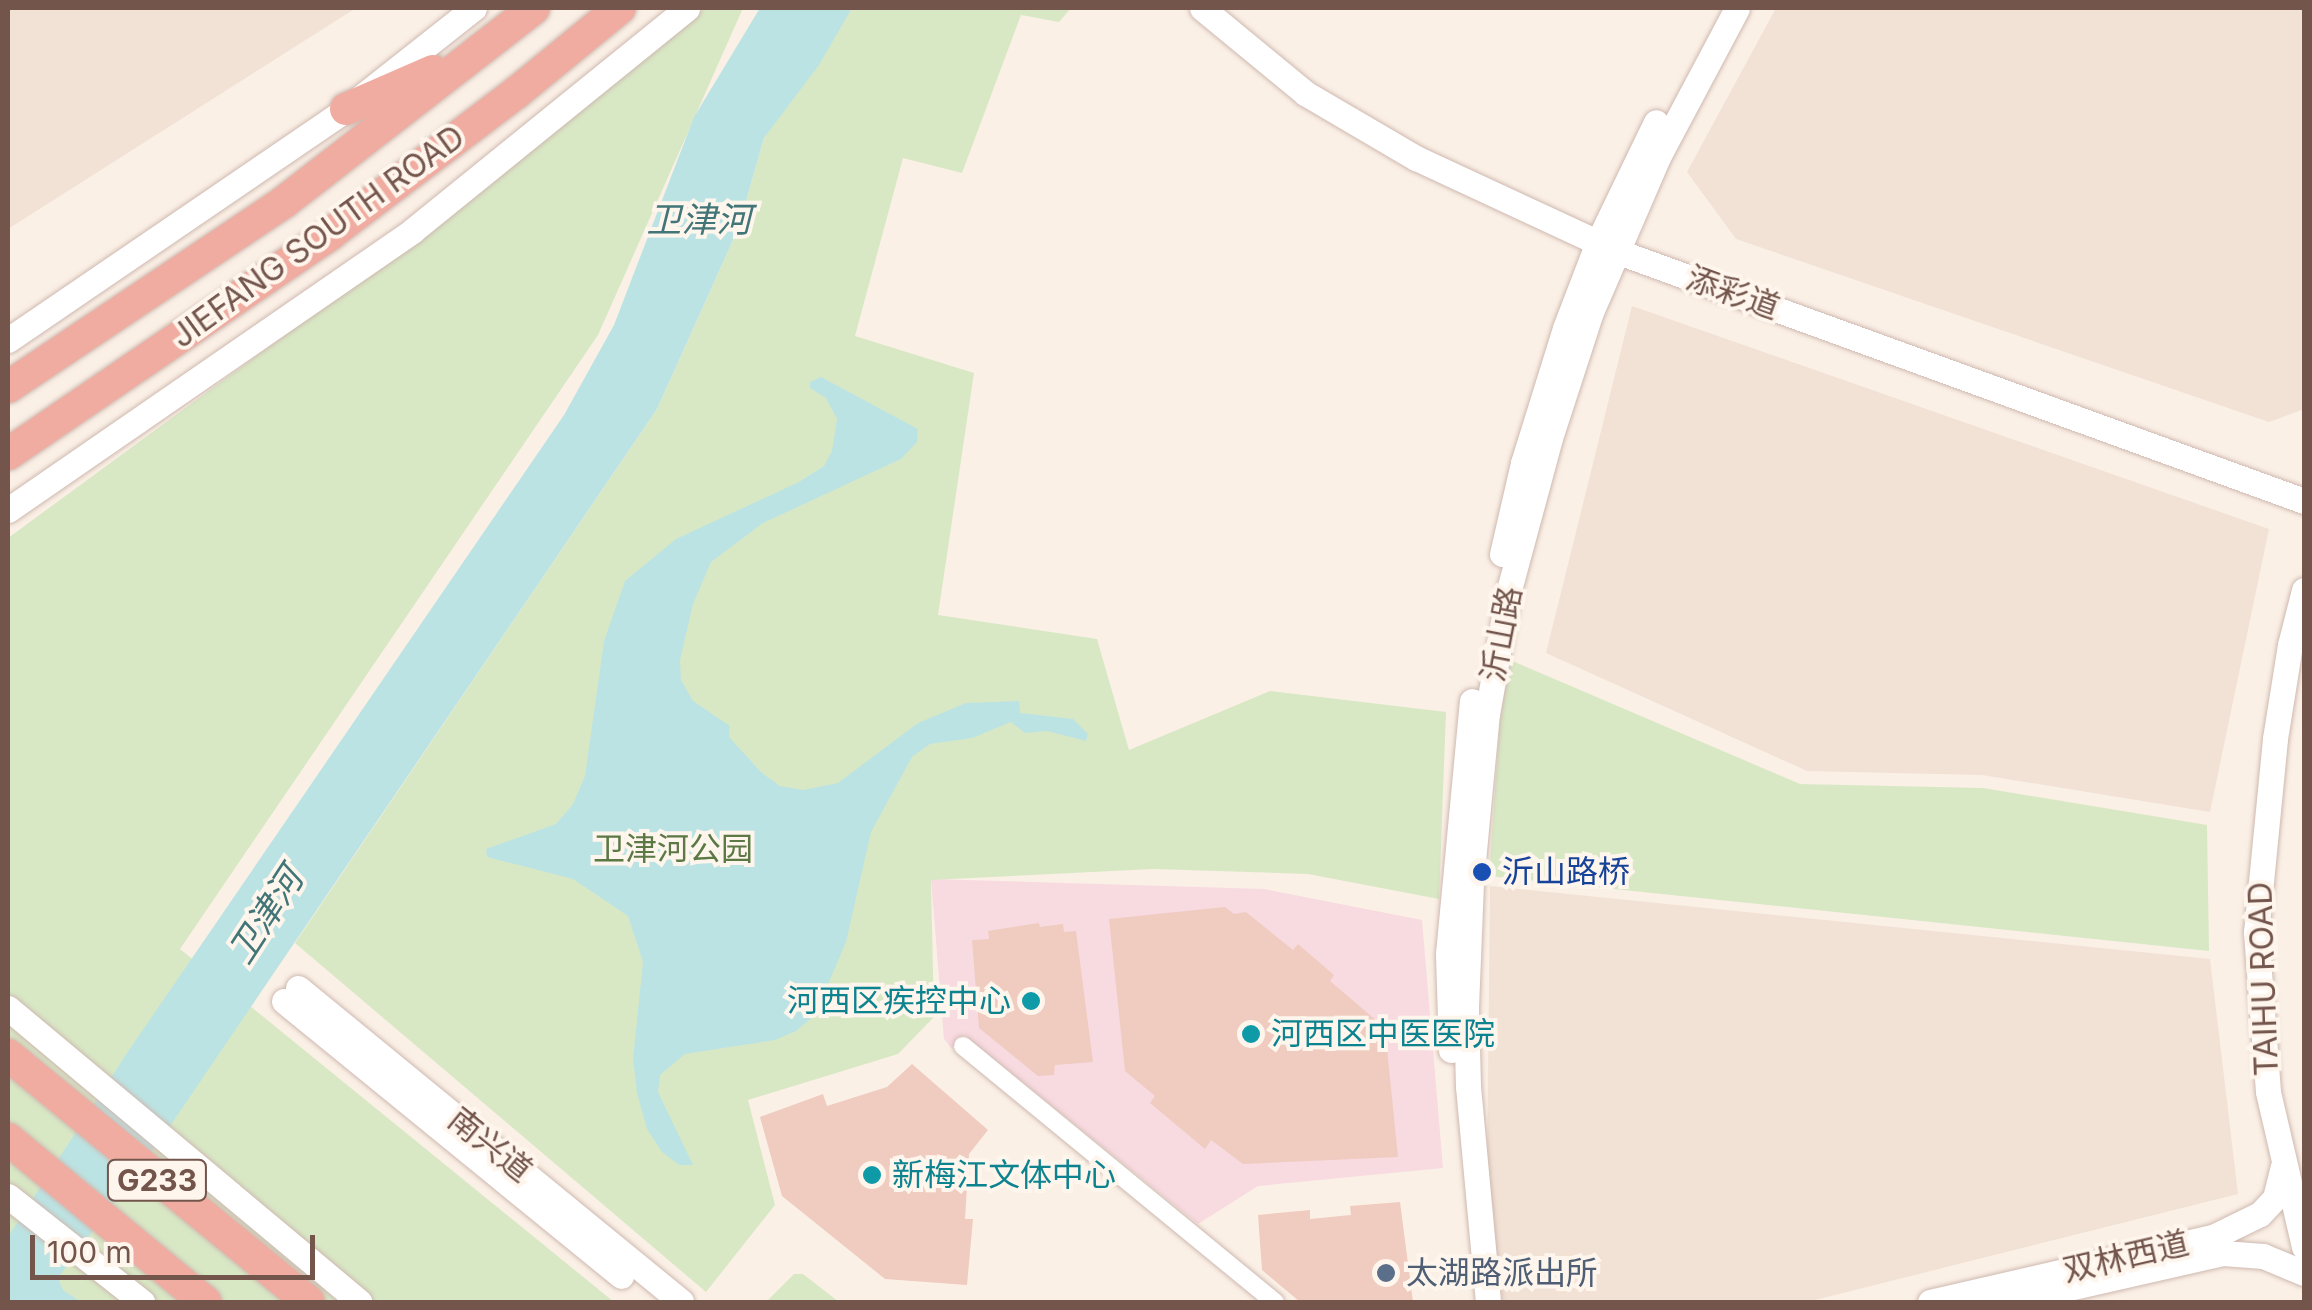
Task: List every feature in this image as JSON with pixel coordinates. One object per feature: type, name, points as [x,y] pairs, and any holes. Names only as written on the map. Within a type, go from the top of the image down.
[{"type":"highway","name":"JIEFANG SOUTH ROAD","points":[[8,387],[284,202],[534,8]]},
{"type":"highway","name":"JIEFANG SOUTH ROAD","points":[[8,454],[330,234],[516,94],[620,8]]},
{"type":"highway","points":[[346,109],[478,52]]},
{"type":"highway","name":"G233","points":[[8,1055],[310,1302]]},
{"type":"highway","name":"G233","points":[[8,1138],[205,1302]]},
{"type":"street","points":[[8,340],[346,109],[474,8]]},
{"type":"street","points":[[8,510],[412,231],[687,8]]},
{"type":"street","name":"添彩道","points":[[1202,8],[1305,93],[1416,158],[1607,247],[2304,502]]},
{"type":"street","name":"沂山路","points":[[1488,1302],[1466,1026],[1472,867],[1487,714],[1509,590],[1607,247],[1717,8]]},
{"type":"street","name":"沂山路","points":[[1471,1302],[1448,1012],[1452,891],[1464,761],[1485,630],[1523,463],[1565,328],[1737,8]]},
{"type":"street","name":"TAIHU ROAD","points":[[2304,590],[2290,645],[2275,739],[2256,932],[2268,1092],[2304,1247]]},
{"type":"street","name":"南兴道","points":[[654,1302],[291,994],[681,1302]]},
{"type":"street","points":[[8,1008],[90,1081],[359,1302]]},
{"type":"street","points":[[963,1046],[1274,1302]]},
{"type":"street","name":"双林西道","points":[[1930,1302],[2227,1231],[2260,1214],[2274,1198],[2284,1162]]},
{"type":"street","points":[[11,1199],[142,1302]]},
{"type":"street","name":"双林西道","points":[[2007,1302],[2223,1254],[2263,1256],[2304,1273]]},
{"type":"shaded area","points":[[8,8],[356,8],[8,229]]},
{"type":"shaded area","points":[[1776,8],[2304,8],[2304,409],[2269,422],[1736,239],[1687,172]]},
{"type":"shaded area","points":[[1632,306],[2269,529],[2210,812],[1982,775],[1807,771],[1546,653]]},
{"type":"shaded area","points":[[931,879],[1264,889],[1422,920],[1443,1168],[1258,1186],[1198,1224],[964,1035],[952,1049],[944,1039]]},
{"type":"shaded area","points":[[1490,886],[2210,959],[2238,1194],[1807,1302],[1503,1302],[1487,1177]]},
{"type":"green space","points":[[705,8],[743,8],[598,335],[180,949],[614,1302],[8,1302],[8,538],[495,181]]},
{"type":"green space","name":"卫津河公园","points":[[852,8],[1071,8],[1059,22],[1021,15],[962,173],[903,158],[855,336],[974,373],[938,615],[1097,639],[1129,750],[1270,691],[1446,712],[1439,899],[1308,874],[1153,869],[931,880],[934,1017],[898,1054],[748,1100],[775,1205],[706,1292],[295,943],[657,409],[738,229],[764,138]]},
{"type":"green space","points":[[1510,660],[1800,784],[1983,788],[2207,825],[2209,951],[1489,876],[1500,719]]},
{"type":"green space","points":[[794,1274],[803,1274],[839,1302],[766,1302]]},
{"type":"water","name":"卫津河","points":[[760,8],[852,8],[819,65],[764,138],[738,229],[657,409],[168,1129],[58,1278],[63,1290],[81,1302],[8,1302],[8,1237],[127,1053],[564,415],[614,325],[694,117]]},
{"type":"water","points":[[821,377],[918,429],[917,442],[901,459],[763,523],[711,562],[693,604],[680,660],[681,680],[693,701],[730,726],[729,737],[762,773],[780,786],[803,790],[838,783],[918,723],[966,703],[1019,701],[1020,713],[1073,719],[1088,734],[1086,741],[1047,731],[1025,733],[1011,722],[972,738],[930,744],[912,757],[871,832],[846,942],[815,1015],[796,1031],[775,1040],[685,1054],[660,1075],[658,1092],[693,1165],[679,1165],[662,1152],[647,1129],[637,1093],[633,1059],[643,962],[628,916],[573,879],[487,857],[486,849],[556,824],[573,804],[585,776],[604,641],[625,581],[676,539],[799,482],[824,466],[832,451],[837,419],[826,398],[810,388],[810,382]]},
{"type":"building","name":"河西区中医医院","points":[[1225,907],[1234,914],[1246,912],[1293,950],[1298,944],[1334,975],[1330,981],[1377,1021],[1386,1039],[1398,1157],[1243,1164],[1211,1140],[1205,1149],[1150,1103],[1155,1096],[1125,1071],[1109,919]]},
{"type":"building","name":"河西区疾控中心","points":[[1039,923],[1040,927],[1063,924],[1064,932],[1076,931],[1093,1062],[1055,1065],[1054,1075],[1038,1076],[979,1028],[972,940],[989,939],[988,931]]},
{"type":"building","name":"新梅江文体中心","points":[[912,1064],[988,1130],[969,1154],[965,1219],[973,1219],[967,1285],[885,1279],[782,1196],[760,1117],[823,1094],[827,1106],[887,1087]]},
{"type":"building","name":"太湖路派出所","points":[[1400,1202],[1413,1302],[1300,1302],[1262,1270],[1258,1215],[1310,1210],[1310,1219],[1351,1215],[1350,1206]]},
{"type":"place","name":"沂山路桥","points":[[1482,872]]},
{"type":"place","name":"河西区疾控中心","points":[[1031,1001]]},
{"type":"place","name":"河西区中医医院","points":[[1251,1034]]},
{"type":"place","name":"新梅江文体中心","points":[[872,1175]]},
{"type":"place","name":"太湖路派出所","points":[[1386,1273]]}]
